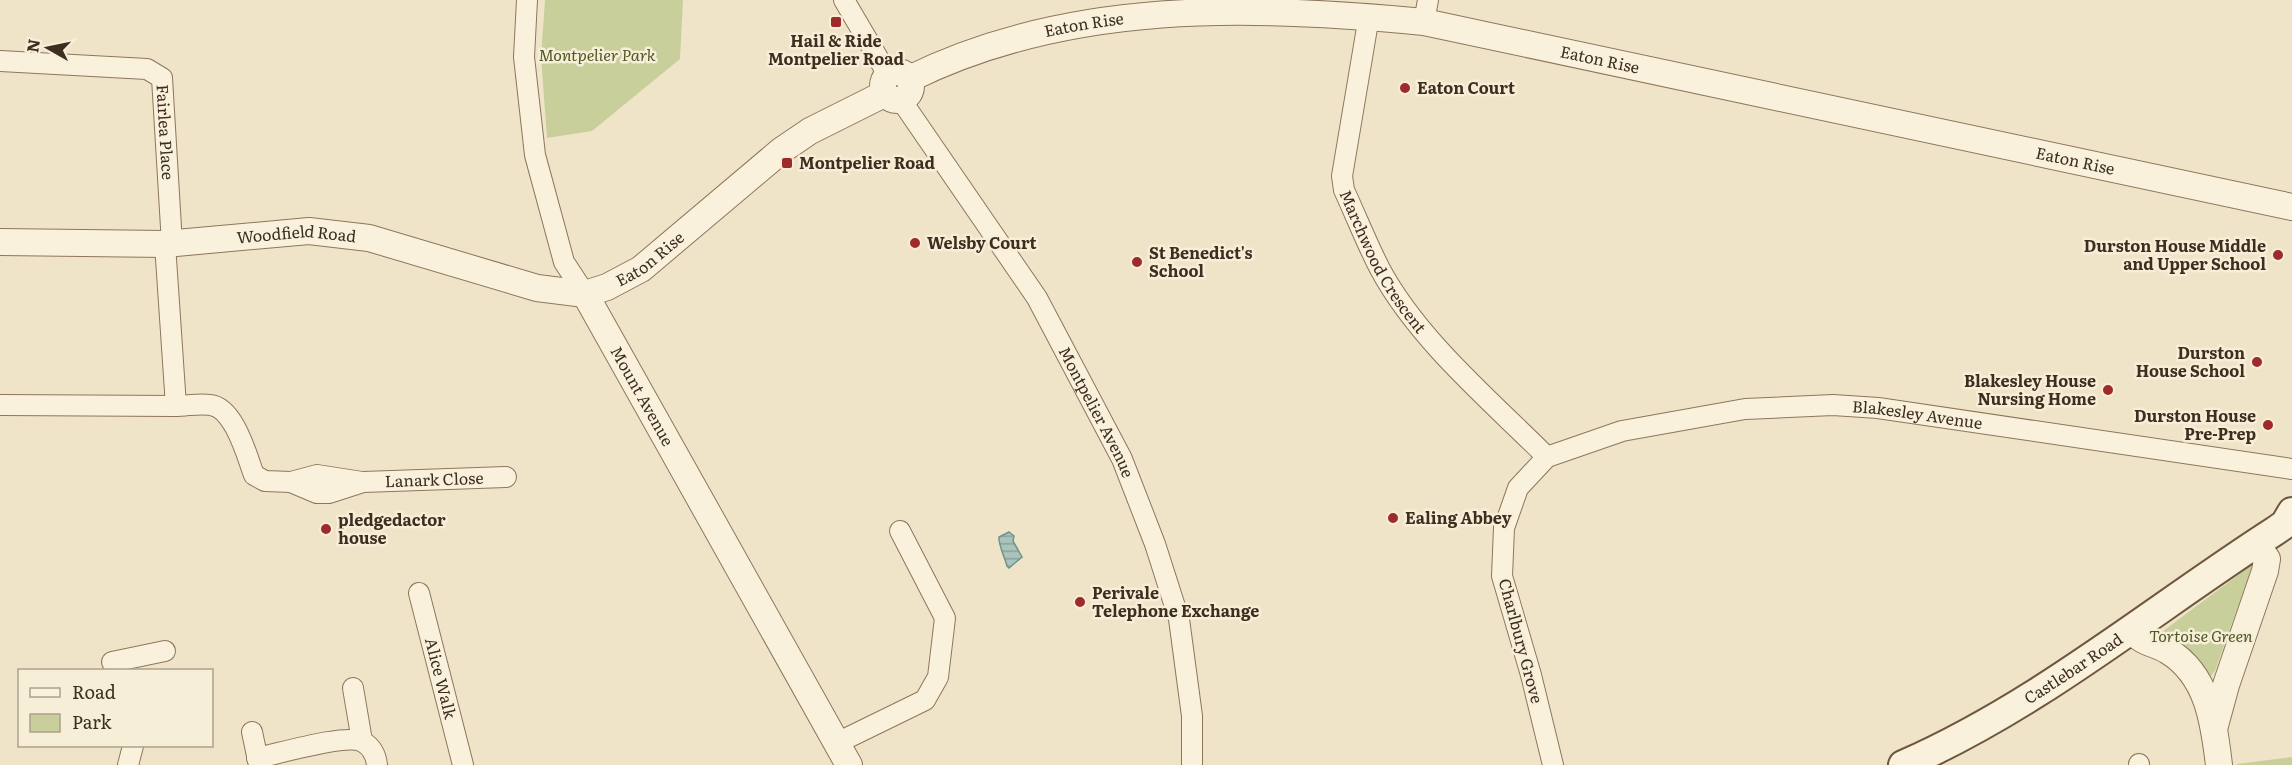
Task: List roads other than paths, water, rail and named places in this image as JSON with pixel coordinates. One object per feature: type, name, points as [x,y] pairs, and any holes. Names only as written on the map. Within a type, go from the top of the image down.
[{"type":"main road","name":"Castlebar Road","points":[[1903,765],[1943,747],[1995,717],[2132,631],[2285,524],[2292,512]]},
{"type":"street","name":"Mount Avenue","points":[[527,0],[524,57],[535,155],[564,262],[585,294],[843,754]]},
{"type":"street","points":[[844,0],[896,87]]},
{"type":"street","name":"Eaton Rise","points":[[585,294],[608,287],[641,269],[782,150],[810,131],[946,60],[988,44],[1096,20],[1213,9],[1287,5],[1369,16],[1426,11],[2292,207]]},
{"type":"street","name":"Marchwood Crescent","points":[[1369,16],[1342,176],[1344,190],[1381,270],[1425,333],[1464,376],[1547,457]]},
{"type":"street","name":"Fairlea Place","points":[[0,61],[147,69],[162,78],[169,244]]},
{"type":"street","name":"Montpelier Avenue","points":[[896,87],[1037,298],[1080,375],[1122,459],[1155,544],[1179,619],[1192,716],[1192,765]]},
{"type":"street","name":"Woodfield Road","points":[[0,242],[169,244],[309,231],[369,238],[537,288],[585,294]]},
{"type":"street","points":[[0,405],[176,406],[169,244]]},
{"type":"street","name":"Lanark Close","points":[[176,406],[213,405],[228,416],[241,438],[254,475],[265,481],[291,482],[317,493],[329,494],[363,482],[506,477]]},
{"type":"street","name":"Blakesley Avenue","points":[[1547,457],[1622,431],[1655,425],[1744,409],[1833,405],[1913,413],[2292,469]]},
{"type":"street","name":"Charlbury Grove","points":[[1547,457],[1518,488],[1504,528],[1502,576],[1531,675],[1553,765]]},
{"type":"street","points":[[843,754],[925,700],[938,677],[945,618],[900,531]]},
{"type":"street","points":[[2219,765],[2214,729],[2214,686],[2265,571],[2267,559],[2256,543]]},
{"type":"street","name":"Alice Walk","points":[[419,592],[463,765]]},
{"type":"street","points":[[2132,631],[2139,639],[2166,650],[2178,658],[2214,686]]},
{"type":"street","points":[[112,662],[138,664],[165,651]]},
{"type":"street","points":[[353,688],[362,741],[375,754],[377,765]]},
{"type":"street","points":[[252,732],[258,762],[347,740],[362,741]]},
{"type":"street","points":[[128,765],[133,747]]},
{"type":"water","points":[[1009,532],[1014,536],[1013,541],[1022,557],[1009,568],[999,537]]},
{"type":"place","name":"Hail & Ride Montpelier Road","points":[[836,22]]},
{"type":"place","name":"Eaton Court","points":[[1405,88]]},
{"type":"place","name":"Montpelier Road","points":[[787,163]]},
{"type":"place","name":"Welsby Court","points":[[915,243]]},
{"type":"place","name":"Durston House Middle and Upper School","points":[[2278,255]]},
{"type":"place","name":"St Benedict's School","points":[[1137,262]]},
{"type":"place","name":"Durston House School","points":[[2257,362]]},
{"type":"place","name":"Blakesley House Nursing Home","points":[[2108,390]]},
{"type":"place","name":"Durston House Pre-Prep","points":[[2268,425]]},
{"type":"place","name":"Ealing Abbey","points":[[1393,518]]},
{"type":"place","name":"pledgedactor house","points":[[326,529]]},
{"type":"place","name":"Perivale Telephone Exchange","points":[[1080,602]]},
{"type":"park label","name":"Montpelier Park","points":[[597,55]]},
{"type":"park label","name":"Tortoise Green","points":[[2201,636]]}]
